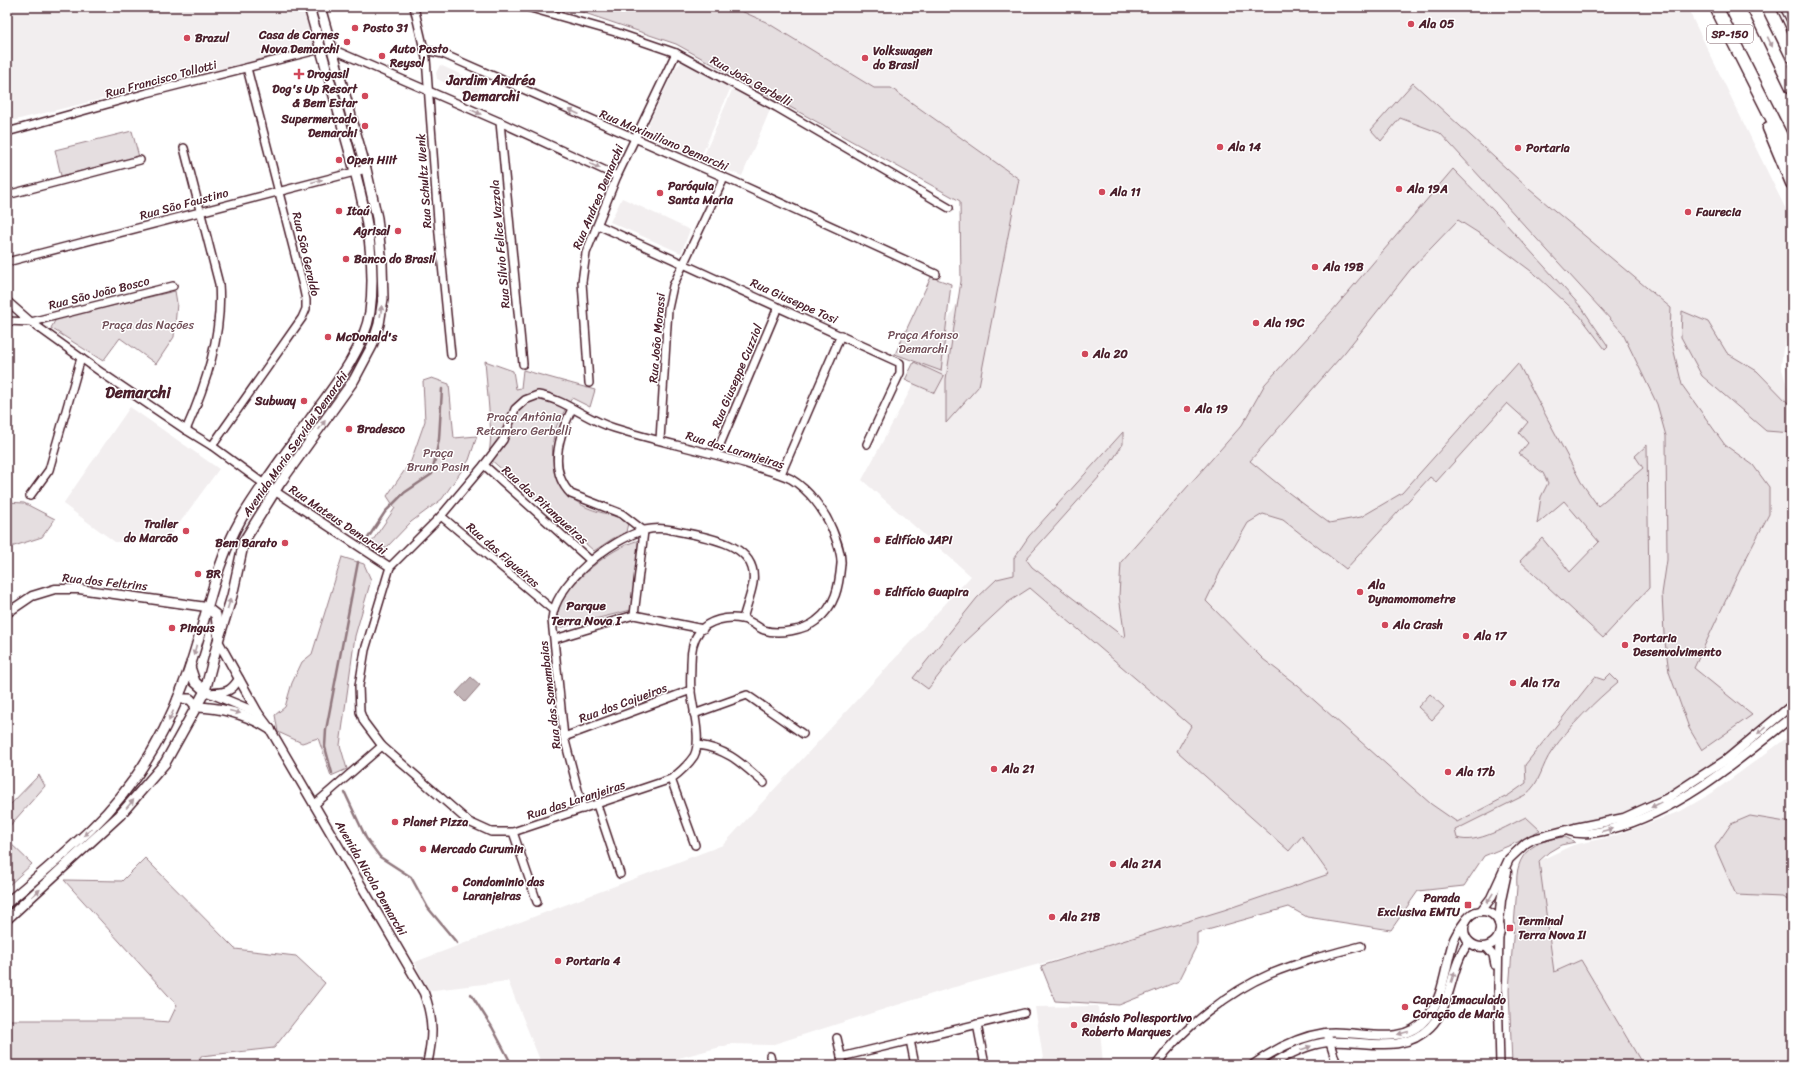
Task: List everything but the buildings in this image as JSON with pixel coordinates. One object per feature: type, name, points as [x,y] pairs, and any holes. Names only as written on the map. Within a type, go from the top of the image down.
[{"type":"highway","name":"SP-150","points":[[1716,7],[1792,158]]},
{"type":"highway","name":"SP-150","points":[[1753,7],[1792,86]]},
{"type":"highway","points":[[1768,7],[1792,56]]},
{"type":"highway","points":[[1744,61],[1792,183]]},
{"type":"main road","name":"Avenida Maria Servidei Demarchi","points":[[7,904],[93,828],[127,789],[163,734],[190,667],[206,607],[234,532],[264,484],[341,376],[365,330],[370,310],[371,269],[366,222],[355,171],[309,7]]},
{"type":"main road","name":"Avenida Maria Servidei Demarchi","points":[[7,919],[120,815],[165,763],[197,707],[209,692],[218,641],[232,596],[244,541],[275,490],[354,380],[372,346],[379,324],[382,299],[377,218],[366,169],[320,7]]},
{"type":"main road","points":[[1785,7],[1792,20]]},
{"type":"main road","points":[[206,607],[216,615],[218,641]]},
{"type":"main road","points":[[190,667],[195,682],[200,688],[209,692]]},
{"type":"main road","points":[[178,699],[190,699],[197,707],[219,709],[242,714],[270,729]]},
{"type":"street","name":"Rua Schultz Wenk","points":[[414,7],[425,50],[451,355]]},
{"type":"street","name":"Rua João Gerbelli","points":[[527,7],[615,32],[676,53],[776,107],[949,208]]},
{"type":"street","name":"Rua Francisco Tollotti","points":[[7,132],[147,93],[321,49],[332,49]]},
{"type":"street","points":[[332,49],[500,122],[617,176]]},
{"type":"street","name":"Rua Maximiliano Demarchi","points":[[425,50],[442,54],[724,178],[936,274]]},
{"type":"street","name":"Rua Andrea Demarchi","points":[[588,383],[582,282],[589,241],[598,225],[617,176],[676,53]]},
{"type":"street","name":"Rua São Geraldo","points":[[212,446],[279,351],[306,309],[305,293],[247,68]]},
{"type":"street","name":"Rua Sílvio Felice Vazzola","points":[[500,122],[523,364]]},
{"type":"street","points":[[184,148],[220,284],[220,311],[216,336],[200,398],[186,430]]},
{"type":"street","points":[[7,195],[140,160]]},
{"type":"street","name":"Rua São Faustino","points":[[7,262],[279,190],[366,169]]},
{"type":"street","name":"Rua João Morassi","points":[[660,440],[668,309],[673,286],[724,178]]},
{"type":"street","name":"Rua Giuseppe Tosi","points":[[598,225],[897,361],[901,366],[900,373],[867,444]]},
{"type":"street","name":"Rua São João Bosco","points":[[7,321],[31,322],[173,286]]},
{"type":"street","name":"Rua Mateus Demarchi","points":[[7,301],[31,322],[81,358],[186,430],[212,446],[264,484],[390,567]]},
{"type":"street","name":"Rua Giuseppe Cuzziol","points":[[716,454],[778,307]]},
{"type":"street","points":[[781,474],[841,335]]},
{"type":"street","points":[[30,496],[49,470],[81,358]]},
{"type":"street","name":"Rua das Laranjeiras","points":[[538,394],[552,397],[572,409],[613,428],[716,454],[781,474],[793,480],[814,500],[827,517],[836,537],[841,560],[839,587],[834,601],[826,613],[808,626],[779,631],[766,631],[743,619],[722,619],[710,623],[699,632],[692,644],[691,690],[698,744],[694,756],[681,771],[671,779],[513,832],[490,832],[469,822],[382,746],[364,722],[360,712],[359,686],[365,650],[390,567],[440,516],[484,465],[503,440],[515,410],[525,400],[538,394]]},
{"type":"street","points":[[572,409],[561,432],[558,448],[558,462],[566,489],[571,494],[622,514],[644,531]]},
{"type":"street","name":"Rua das Pitangueiras","points":[[484,465],[591,561]]},
{"type":"street","name":"Rua das Figueiras","points":[[440,516],[553,610]]},
{"type":"street","points":[[553,610],[558,599],[591,561],[624,540],[644,531],[663,528],[722,542],[742,552],[752,563],[753,583],[743,619]]},
{"type":"street","points":[[634,615],[644,531]]},
{"type":"street","name":"Rua dos Feltrins","points":[[7,613],[32,596],[55,589],[79,589],[206,607]]},
{"type":"street","name":"Rua das Samambaias","points":[[553,610],[564,737],[582,809]]},
{"type":"street","points":[[555,639],[634,615],[703,629]]},
{"type":"street","name":"Avenida Nicola Demarchi","points":[[218,641],[258,712],[270,729],[424,993],[431,1010],[433,1028],[427,1065]]},
{"type":"street","points":[[209,692],[228,692],[239,679]]},
{"type":"street","name":"Rua dos Cajueiros","points":[[564,737],[691,690]]},
{"type":"street","points":[[209,692],[258,712]]},
{"type":"street","points":[[694,714],[747,695],[803,734]]},
{"type":"street","points":[[1481,911],[1491,898],[1509,859],[1533,839],[1569,831],[1575,828],[1624,818],[1666,800],[1726,760],[1792,705]]},
{"type":"street","points":[[1569,831],[1576,833],[1600,832],[1650,817],[1701,786],[1792,717]]},
{"type":"street","points":[[698,744],[727,752],[764,783]]},
{"type":"street","points":[[314,805],[382,746]]},
{"type":"street","points":[[671,779],[696,845]]},
{"type":"street","points":[[597,805],[620,874]]},
{"type":"street","points":[[513,832],[537,902]]},
{"type":"street","points":[[1500,1065],[1498,987],[1499,924],[1501,900],[1509,859]]},
{"type":"street","points":[[1253,1065],[1287,1044],[1327,1033],[1383,1036],[1400,1034],[1420,1026],[1436,1004],[1453,942],[1467,919],[1475,912],[1481,911],[1492,914],[1499,924]]},
{"type":"street","points":[[1467,919],[1464,931],[1469,942],[1480,947],[1494,942],[1500,933]]},
{"type":"street","points":[[1271,1065],[1297,1051],[1316,1044],[1329,1042],[1389,1045],[1418,1037],[1437,1020],[1443,1008],[1459,958],[1469,942]]},
{"type":"street","points":[[1156,1065],[1195,1024],[1227,998],[1247,986],[1299,963],[1361,946]]},
{"type":"street","points":[[1486,946],[1495,960],[1498,987]]},
{"type":"street","points":[[841,1057],[1024,1013]]},
{"type":"street","points":[[977,1024],[985,1065]]},
{"type":"street","points":[[1327,1033],[1337,1065]]},
{"type":"street","points":[[837,1038],[843,1065]]},
{"type":"street","points":[[910,1040],[915,1065]]},
{"type":"street","points":[[770,1056],[772,1065]]},
{"type":"shaded area","points":[[7,7],[305,7],[316,47],[7,122]]},
{"type":"shaded area","name":"Volkswagen do Brasil","points":[[616,7],[1687,7],[1792,222],[1792,319],[1783,349],[1781,366],[1787,386],[1792,392],[1792,696],[1765,723],[1705,772],[1638,810],[1552,828],[1350,880],[951,988],[771,1045],[732,1044],[652,1065],[542,1065],[508,981],[426,991],[415,962],[723,845],[971,576],[862,480],[1014,197]]},
{"type":"shaded area","points":[[681,63],[686,63],[731,87],[700,159],[644,134],[676,67]]},
{"type":"shaded area","points":[[440,65],[482,84],[476,97],[437,79],[436,73]]},
{"type":"shaded area","points":[[733,88],[770,110],[742,176],[702,160]]},
{"type":"shaded area","points":[[622,198],[690,230],[681,253],[610,222]]},
{"type":"shaded area","points":[[130,407],[219,469],[167,540],[115,542],[63,504]]},
{"type":"shaded area","points":[[471,677],[480,685],[465,702],[456,693]]},
{"type":"shaded area","points":[[1792,734],[1792,1065],[1643,1065],[1581,960],[1554,973],[1539,861],[1573,845],[1614,836],[1681,811],[1712,793]]},
{"type":"shaded area","points":[[1098,1006],[1103,1065],[1044,1065],[1035,1007]]},
{"type":"green space","points":[[567,7],[732,7],[766,22],[874,88],[891,88],[1019,179],[979,386],[946,423],[946,379],[961,281],[960,201],[676,44]]},
{"type":"green space","points":[[1413,83],[1530,190],[1671,308],[1670,335],[1682,385],[1725,445],[1753,465],[1769,487],[1769,514],[1739,572],[1694,668],[1752,715],[1702,750],[1689,728],[1669,672],[1664,634],[1662,594],[1667,560],[1666,436],[1657,404],[1622,332],[1440,133],[1400,118],[1381,141],[1371,130]]},
{"type":"green space","points":[[132,131],[139,157],[61,176],[55,150]]},
{"type":"green space","points":[[1453,169],[1497,214],[1582,308],[1608,346],[1605,349],[1580,316],[1535,274],[1491,241],[1458,220],[1410,270],[1345,352],[1250,461],[1329,523],[1361,517],[1402,493],[1518,363],[1581,482],[1598,506],[1643,468],[1635,456],[1647,445],[1649,588],[1603,638],[1520,561],[1542,538],[1570,572],[1599,542],[1564,501],[1537,524],[1541,497],[1548,483],[1543,473],[1519,454],[1528,443],[1519,433],[1528,422],[1507,403],[1436,482],[1430,477],[1346,569],[1283,520],[1263,514],[1248,523],[1222,568],[1206,601],[1263,659],[1298,686],[1431,804],[1457,822],[1509,795],[1526,783],[1525,765],[1595,677],[1604,680],[1610,674],[1618,682],[1567,732],[1548,757],[1538,780],[1525,795],[1455,830],[1457,838],[1474,839],[1492,834],[1526,817],[1540,830],[1518,842],[1484,856],[1464,886],[1418,891],[1391,930],[1307,917],[1289,907],[1197,933],[1197,945],[1179,981],[1119,1005],[1055,1001],[1041,966],[1224,910],[1329,874],[1302,836],[1289,851],[1177,751],[1191,726],[1030,588],[1007,603],[964,643],[928,689],[913,678],[977,598],[997,579],[1014,575],[1014,558],[1029,536],[1123,432],[1123,444],[1108,467],[1026,559],[1032,567],[1125,638],[1119,596],[1121,562],[1242,425],[1265,384],[1332,311]]},
{"type":"green space","name":"Praça Afonso Demarchi","points":[[931,277],[951,284],[941,371],[895,354]]},
{"type":"green space","name":"Praça das Nações","points":[[175,291],[177,303],[174,337],[156,364],[120,338],[103,361],[51,328],[56,319]]},
{"type":"green space","points":[[1682,311],[1708,322],[1727,353],[1757,371],[1792,407],[1792,433],[1766,431],[1702,376],[1681,337]]},
{"type":"green space","name":"Praça Antônia Retamero Gerbelli","points":[[485,361],[513,371],[516,389],[521,388],[523,370],[595,390],[590,407],[572,398],[557,425],[552,449],[553,461],[561,484],[568,494],[577,502],[588,508],[628,523],[626,532],[594,551],[489,458],[491,434]]},
{"type":"green space","points":[[914,362],[944,376],[935,393],[905,380]]},
{"type":"green space","name":"Praça Bruno Pasin","points":[[432,378],[449,384],[454,438],[477,436],[469,460],[442,499],[411,522],[386,548],[371,543],[395,508],[387,496],[411,461],[425,421],[423,381]]},
{"type":"green space","points":[[7,502],[24,503],[55,519],[42,537],[11,547],[7,550]]},
{"type":"green space","points":[[639,540],[631,610],[559,628],[556,606],[582,576],[615,551]]},
{"type":"green space","points":[[342,557],[364,564],[371,580],[355,636],[340,745],[347,769],[331,776],[318,738],[302,743],[278,732],[275,715],[285,707],[292,683],[302,662],[312,654]]},
{"type":"green space","points":[[1430,694],[1444,707],[1432,720],[1418,707]]},
{"type":"green space","points":[[39,775],[45,786],[7,829],[7,808]]},
{"type":"green space","points":[[1750,816],[1792,823],[1792,902],[1782,897],[1736,895],[1715,847],[1731,824]]},
{"type":"green space","points":[[1565,837],[1575,842],[1561,845],[1549,852],[1539,861],[1554,972],[1581,960],[1643,1065],[1512,1065],[1509,990],[1519,865],[1528,850],[1535,845],[1544,841]]},
{"type":"green space","points":[[7,840],[32,864],[7,887]]},
{"type":"green space","points":[[145,858],[235,949],[296,956],[325,983],[274,1048],[201,1056],[196,1065],[7,1065],[7,1020],[144,1020],[169,1022],[177,1005],[64,880],[122,881]]},
{"type":"waterway","points":[[368,538],[385,512],[404,493],[432,474],[439,439],[442,389]]},
{"type":"waterway","points":[[332,773],[325,747],[326,730],[358,562]]},
{"type":"waterway","points":[[345,793],[366,838],[380,857],[411,877],[428,908],[457,943]]},
{"type":"waterway","points":[[471,994],[492,1027],[512,1065]]},
{"type":"place","name":"Ala 05","points":[[1411,24]]},
{"type":"place","name":"Posto 31","points":[[355,28]]},
{"type":"place","name":"Brazul","points":[[187,38]]},
{"type":"place","name":"Casa de Carnes Nova Demarchi","points":[[347,42]]},
{"type":"place","name":"Auto Posto Reysol","points":[[382,56]]},
{"type":"place","name":"Volkswagen do Brasil","points":[[865,58]]},
{"type":"place","name":"Drogasil","points":[[299,74]]},
{"type":"place","name":"Dog's Up Resort & Bem Estar","points":[[365,96]]},
{"type":"place","name":"Supermercado Demarchi","points":[[365,126]]},
{"type":"place","name":"Ala 14","points":[[1220,147]]},
{"type":"place","name":"Portaria","points":[[1518,148]]},
{"type":"place","name":"Open Hiit","points":[[339,160]]},
{"type":"place","name":"Ala 19A","points":[[1399,189]]},
{"type":"place","name":"Ala 11","points":[[1102,192]]},
{"type":"place","name":"Paróquia Santa Maria","points":[[660,193]]},
{"type":"place","name":"Itaú","points":[[339,211]]},
{"type":"place","name":"Faurecia","points":[[1688,212]]},
{"type":"place","name":"Agrisal","points":[[398,231]]},
{"type":"place","name":"Banco do Brasil","points":[[346,259]]},
{"type":"place","name":"Ala 19B","points":[[1315,267]]},
{"type":"place","name":"Ala 19C","points":[[1256,323]]},
{"type":"place","name":"McDonald's","points":[[328,337]]},
{"type":"place","name":"Ala 20","points":[[1085,354]]},
{"type":"place","name":"Subway","points":[[304,401]]},
{"type":"place","name":"Ala 19","points":[[1187,409]]},
{"type":"place","name":"Bradesco","points":[[349,429]]},
{"type":"place","name":"Trailer do Marcão","points":[[186,531]]},
{"type":"place","name":"Edifício JAPI","points":[[877,540]]},
{"type":"place","name":"Bem Barato","points":[[285,543]]},
{"type":"place","name":"BR","points":[[198,574]]},
{"type":"place","name":"Edifício Guapira","points":[[877,592]]},
{"type":"place","name":"Ala Dynamomometre","points":[[1360,592]]},
{"type":"place","name":"Ala Crash","points":[[1385,625]]},
{"type":"place","name":"Pingus","points":[[172,628]]},
{"type":"place","name":"Ala 17","points":[[1466,636]]},
{"type":"place","name":"Portaria Desenvolvimento","points":[[1625,645]]},
{"type":"place","name":"Ala 17a","points":[[1513,683]]},
{"type":"place","name":"Ala 21","points":[[994,769]]},
{"type":"place","name":"Ala 17b","points":[[1448,772]]},
{"type":"place","name":"Planet Pizza","points":[[395,822]]},
{"type":"place","name":"Mercado Curumin","points":[[423,849]]},
{"type":"place","name":"Ala 21A","points":[[1113,864]]},
{"type":"place","name":"Condominio das Laranjeiras","points":[[455,889]]},
{"type":"place","name":"Parada Exclusiva EMTU","points":[[1468,905]]},
{"type":"place","name":"Ala 21B","points":[[1052,917]]},
{"type":"place","name":"Terminal Terra Nova II","points":[[1510,928]]},
{"type":"place","name":"Portaria 4","points":[[558,961]]},
{"type":"place","name":"Capela Imaculado Coração de Maria","points":[[1405,1007]]},
{"type":"place","name":"Ginásio Poliesportivo Roberto Marques","points":[[1074,1025]]},
{"type":"district","name":"Jardim Andréa Demarchi","points":[[491,88]]},
{"type":"district","name":"Demarchi","points":[[138,392]]},
{"type":"district","name":"Parque Terra Nova I","points":[[586,612]]}]
